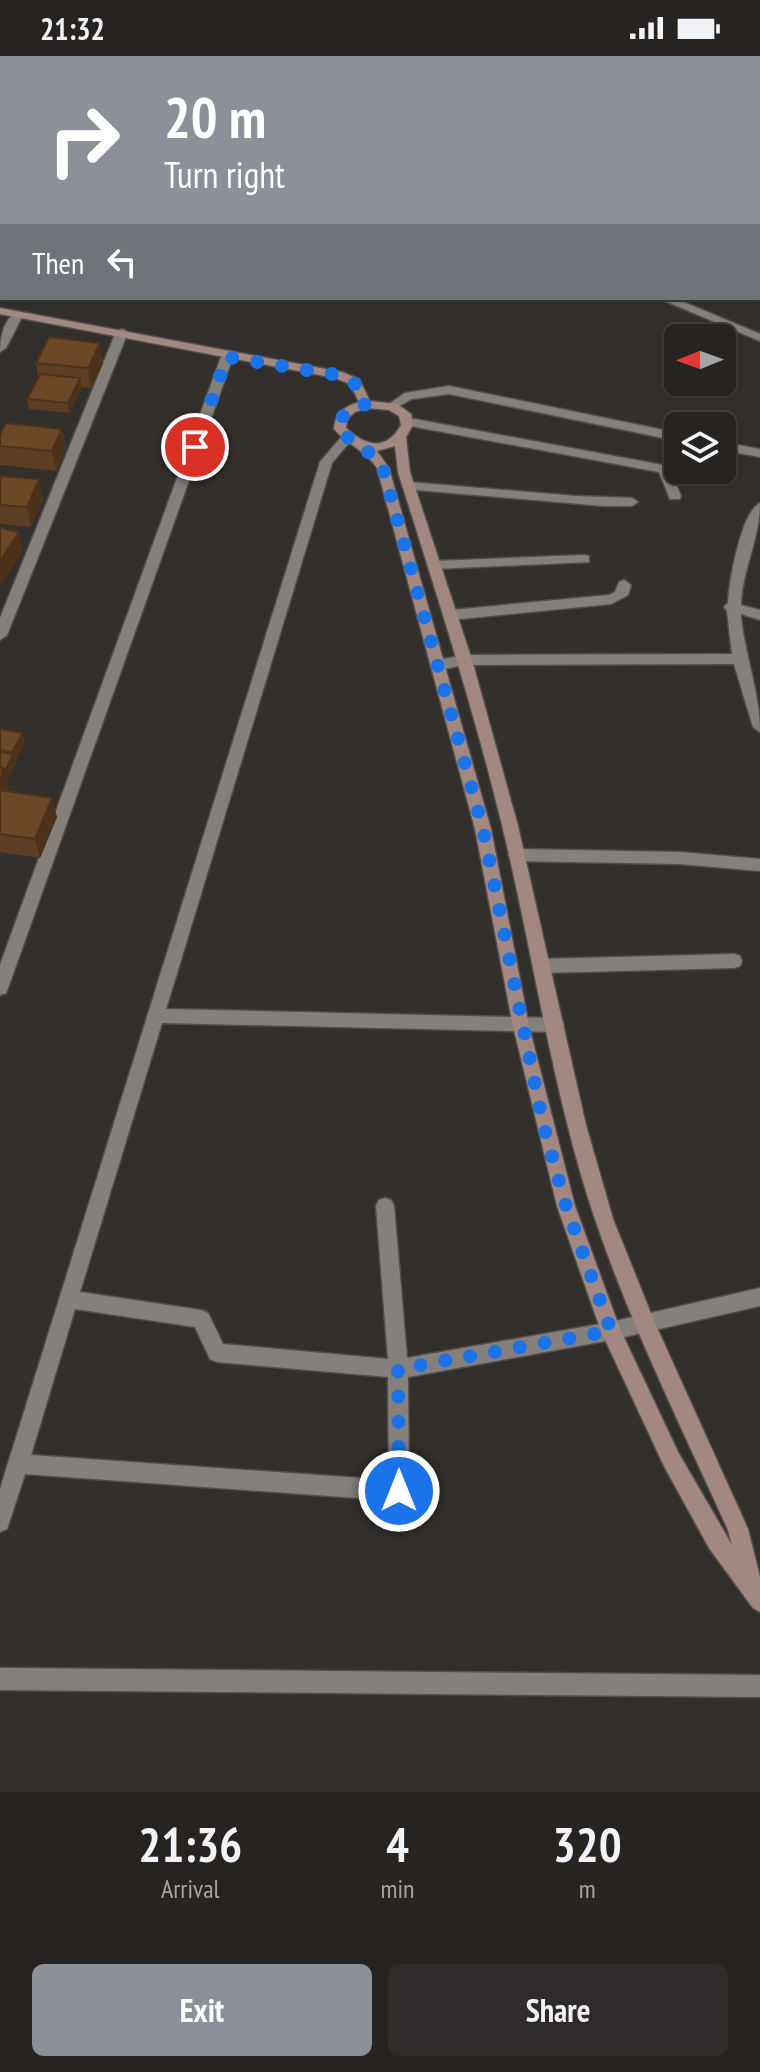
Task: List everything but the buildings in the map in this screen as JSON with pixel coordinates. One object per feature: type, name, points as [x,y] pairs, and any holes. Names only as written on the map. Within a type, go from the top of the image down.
[{"type":"main road","points":[[0,311],[122,332],[227,357],[338,375],[355,382],[366,404]]},
{"type":"main road","points":[[354,442],[375,447],[401,439],[408,431],[409,422],[392,406],[366,404],[351,409],[341,418],[340,429],[354,442],[375,455],[383,468],[483,829],[521,1026],[566,1206],[611,1331],[671,1459],[716,1541],[758,1593]]},
{"type":"main road","points":[[401,439],[409,486],[465,660],[516,855],[577,1125],[604,1219],[645,1323],[738,1529],[758,1593]]},
{"type":"street","points":[[669,300],[760,338]]},
{"type":"street","points":[[0,348],[17,315]]},
{"type":"street","points":[[0,635],[122,332]]},
{"type":"street","points":[[0,988],[227,357]]},
{"type":"street","points":[[392,406],[409,396],[449,390],[664,434]]},
{"type":"street","points":[[409,422],[664,469],[675,496]]},
{"type":"street","points":[[0,1522],[326,462],[354,442]]},
{"type":"street","points":[[736,449],[760,453]]},
{"type":"street","points":[[409,486],[454,487],[576,503],[632,502]]},
{"type":"street","points":[[760,507],[753,540],[731,607],[737,659],[760,727]]},
{"type":"street","points":[[434,565],[584,559]]},
{"type":"street","points":[[451,615],[611,599],[621,595],[624,585]]},
{"type":"street","points":[[731,607],[760,615]]},
{"type":"street","points":[[438,665],[465,660],[737,659]]},
{"type":"street","points":[[516,855],[679,858],[760,865]]},
{"type":"street","points":[[542,966],[734,961]]},
{"type":"street","points":[[157,1016],[556,1025]]},
{"type":"street","points":[[18,1464],[399,1491],[398,1369],[385,1206]]},
{"type":"street","points":[[67,1299],[201,1319],[217,1353],[398,1369],[611,1331],[760,1297]]},
{"type":"street","points":[[0,1679],[760,1686]]},
{"type":"route","points":[[195,447],[227,357],[338,375],[355,382],[363,392],[366,404],[351,409],[341,418],[340,429],[347,438],[375,455],[383,468],[483,829],[543,1124],[566,1206],[611,1331],[398,1369],[399,1491]]}]
